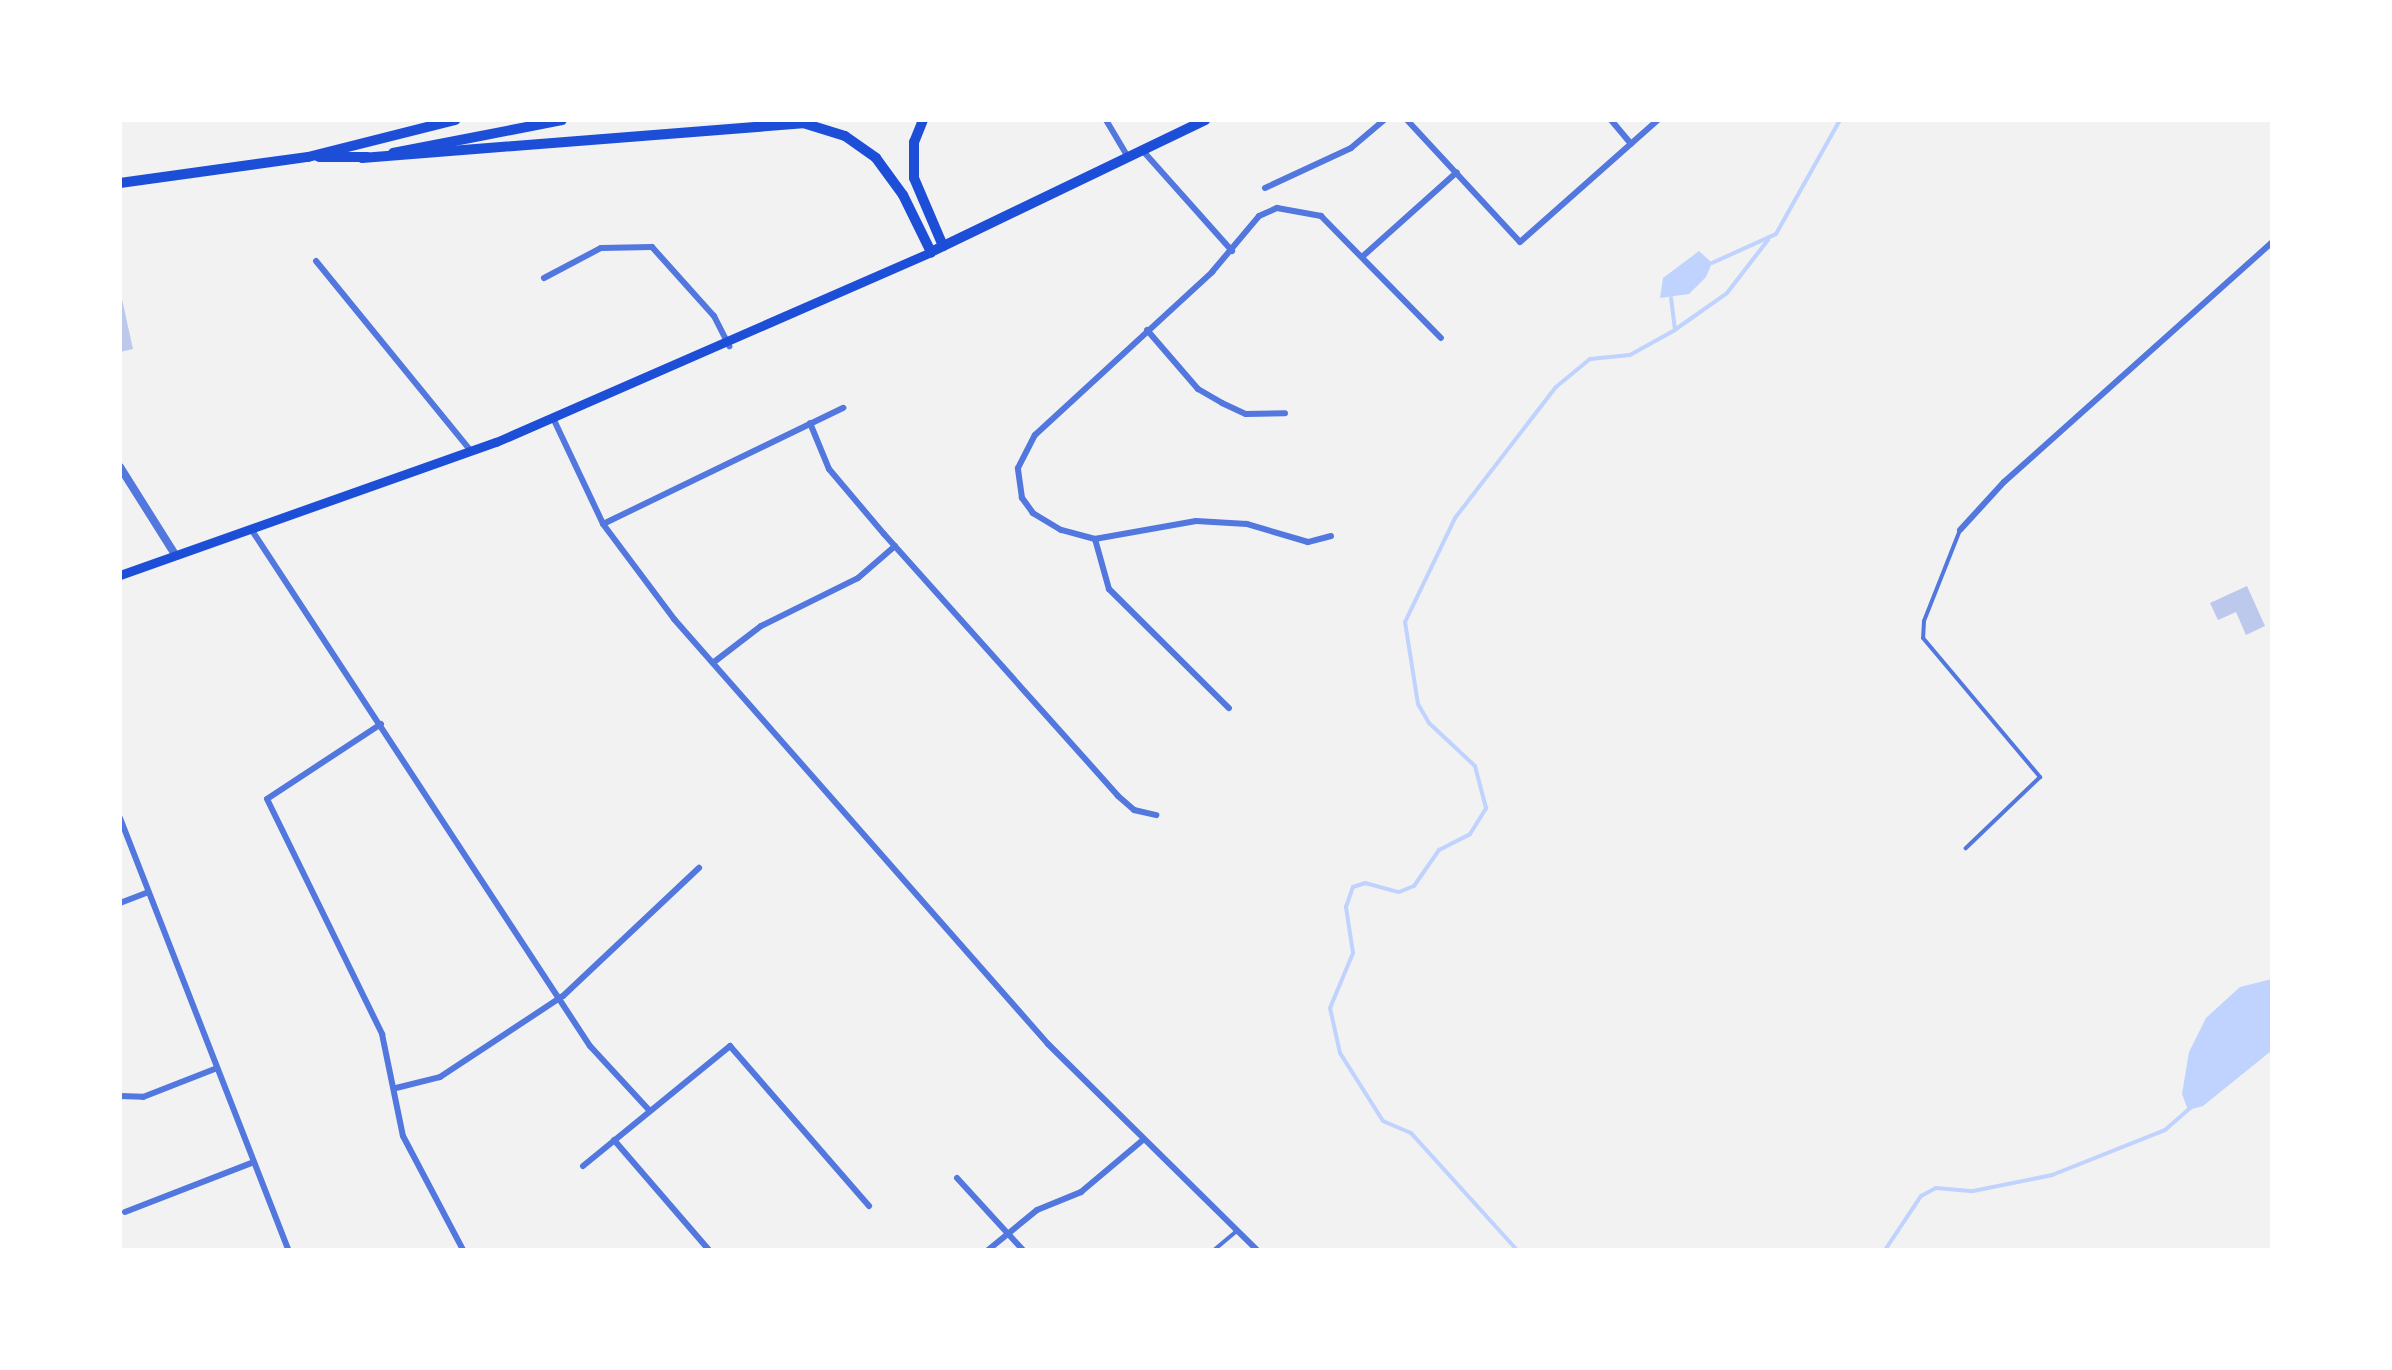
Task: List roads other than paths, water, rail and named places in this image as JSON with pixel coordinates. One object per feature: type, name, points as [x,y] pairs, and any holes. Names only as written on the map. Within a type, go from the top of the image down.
[{"type":"main road","points":[[120,183],[308,157],[455,120]]},
{"type":"main road","points":[[362,158],[562,120]]},
{"type":"main road","points":[[923,120],[914,142],[914,178],[943,246]]},
{"type":"main road","points":[[120,575],[472,451],[729,346],[1205,120]]},
{"type":"main road","points":[[308,157],[362,158],[803,123],[845,136],[876,158],[904,195],[931,252]]},
{"type":"street","points":[[1106,120],[1128,158]]},
{"type":"street","points":[[1265,188],[1352,148],[1384,120]]},
{"type":"street","points":[[1407,120],[1520,242],[1658,120]]},
{"type":"street","points":[[1611,120],[1631,144]]},
{"type":"street","points":[[1143,151],[1232,252]]},
{"type":"street","points":[[1362,257],[1457,172]]},
{"type":"street","points":[[1331,536],[1308,542],[1246,524],[1196,521],[1095,539],[1060,530],[1033,512],[1022,498],[1018,468],[1035,435],[1232,252],[1259,216],[1296,207],[1322,216],[1441,338]]},
{"type":"street","points":[[1960,530],[2063,428],[2272,242]]},
{"type":"street","points":[[544,278],[601,248],[652,247],[714,316],[729,346]]},
{"type":"street","points":[[316,261],[472,451]]},
{"type":"street","points":[[1147,330],[1198,389],[1246,414],[1285,413]]},
{"type":"street","points":[[603,524],[842,408]]},
{"type":"street","points":[[553,418],[603,524],[714,662],[1048,1044],[1256,1250]]},
{"type":"street","points":[[810,423],[829,469],[895,546],[1118,796],[1134,810],[1156,815]]},
{"type":"street","points":[[120,468],[176,556]]},
{"type":"street","points":[[252,529],[563,996],[600,1061],[649,1110]]},
{"type":"street","points":[[1095,539],[1109,589],[1229,708]]},
{"type":"street","points":[[714,662],[762,626],[858,578],[895,546]]},
{"type":"street","points":[[380,724],[266,799],[382,1034],[404,1136],[464,1250]]},
{"type":"street","points":[[120,818],[288,1250]]},
{"type":"street","points":[[396,1088],[440,1077],[563,996],[699,868]]},
{"type":"street","points":[[120,903],[148,892]]},
{"type":"street","points":[[583,1166],[730,1046],[869,1206]]},
{"type":"street","points":[[120,1096],[143,1097],[217,1068]]},
{"type":"street","points":[[988,1250],[1037,1210],[1081,1192],[1144,1139]]},
{"type":"street","points":[[614,1140],[709,1250]]},
{"type":"street","points":[[126,1212],[254,1162]]},
{"type":"street","points":[[956,1178],[1023,1250]]},
{"type":"lane","points":[[1960,530],[1924,621],[1924,638],[2040,777],[1966,848]]},
{"type":"lane","points":[[1214,1250],[1238,1230]]},
{"type":"water","points":[[1699,251],[1712,263],[1706,277],[1689,294],[1660,298],[1663,278]]},
{"type":"water","points":[[2272,979],[2271,1051],[2203,1106],[2188,1110],[2182,1094],[2189,1052],[2206,1018],[2240,987]]},
{"type":"waterway","points":[[1712,263],[1776,234],[1840,120]]},
{"type":"waterway","points":[[1676,329],[1727,293],[1768,240]]},
{"type":"waterway","points":[[1517,1250],[1411,1133],[1383,1121],[1340,1053],[1330,1008],[1353,953],[1346,907],[1353,887],[1365,883],[1399,892],[1414,886],[1439,850],[1470,834],[1486,808],[1475,766],[1429,723],[1418,704],[1405,622],[1455,518],[1556,387],[1590,359],[1630,355],[1675,330],[1671,298]]},
{"type":"waterway","points":[[1885,1250],[1921,1196],[1936,1188],[1973,1191],[2052,1175],[2165,1130],[2191,1107]]}]
